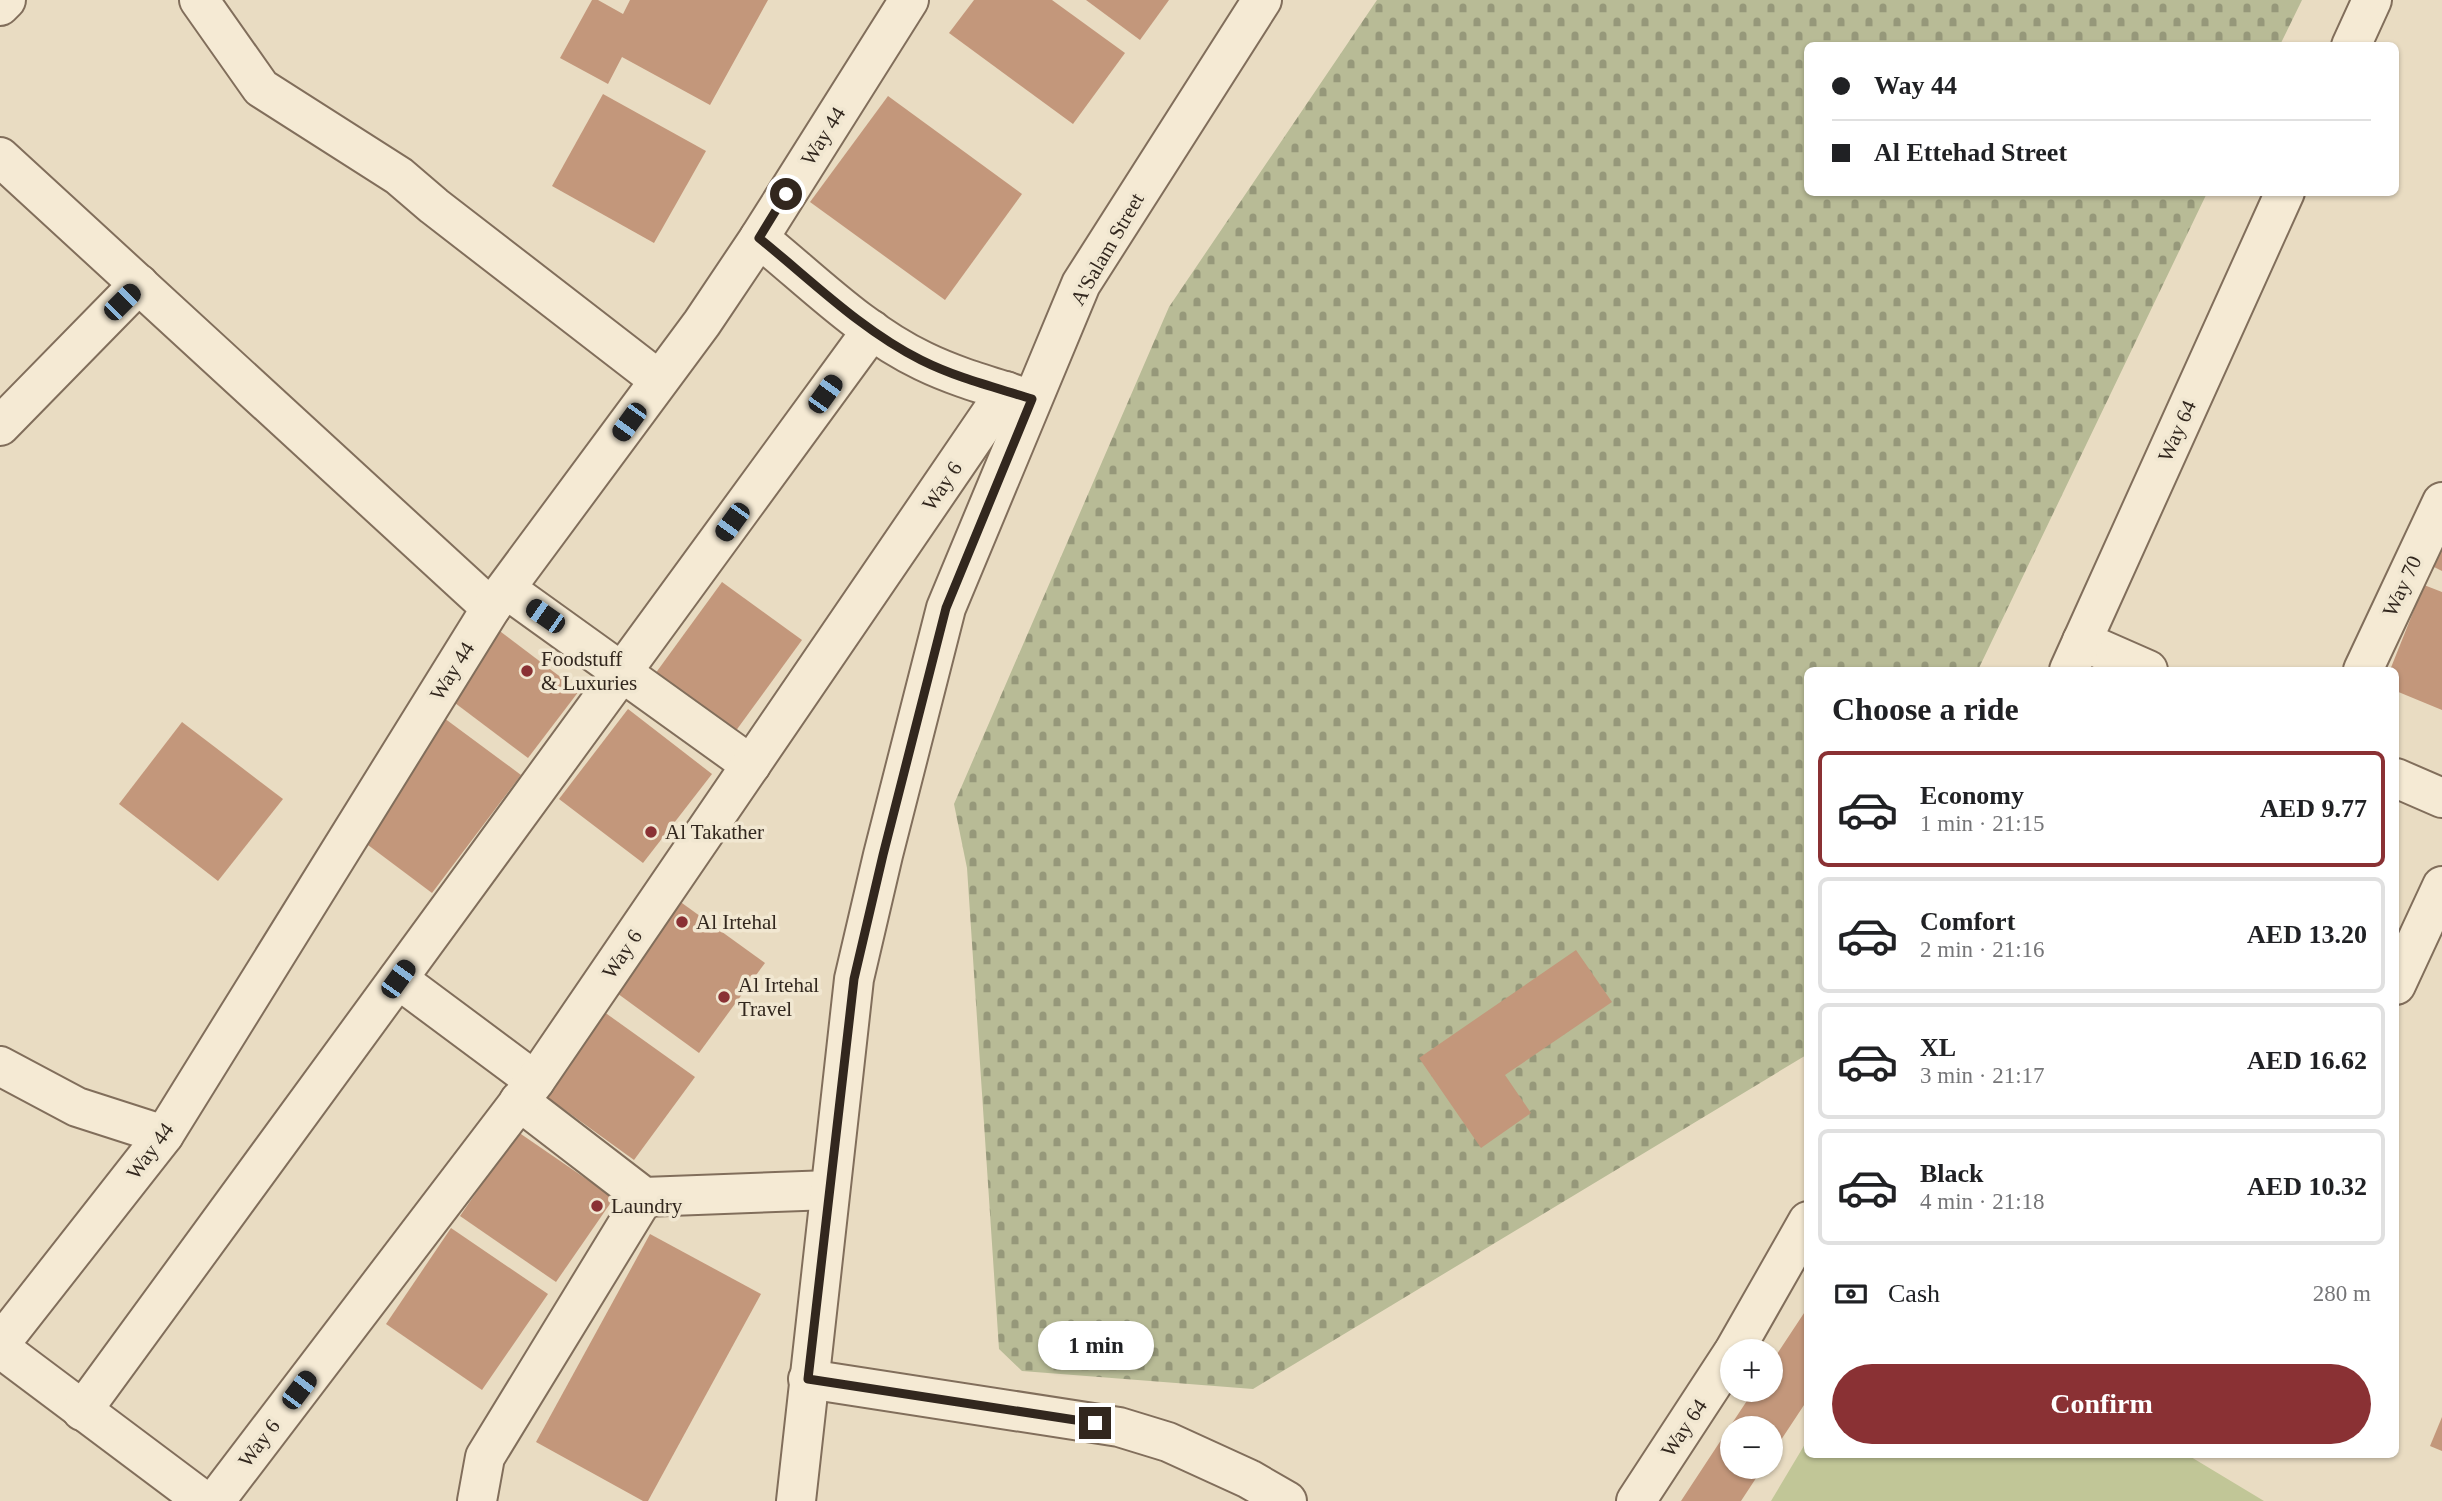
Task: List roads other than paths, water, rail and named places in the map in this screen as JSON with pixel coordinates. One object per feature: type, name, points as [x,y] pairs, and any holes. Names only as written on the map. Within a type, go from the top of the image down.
[{"type":"street","points":[[0,6],[6,0]]},
{"type":"street","points":[[200,0],[261,88],[399,176],[659,380]]},
{"type":"street","name":"Way 44","points":[[0,1346],[164,1135],[499,598],[702,323],[759,238],[908,0]]},
{"type":"street","name":"A'Salam Street","points":[[796,1501],[854,979],[946,608],[1019,395],[1081,284],[1262,0]]},
{"type":"street","points":[[2353,42],[2372,0]]},
{"type":"street","points":[[0,158],[139,284],[499,598],[623,671],[751,765]]},
{"type":"street","name":"Way 64","points":[[2075,656],[2283,196]]},
{"type":"street","points":[[759,238],[872,330],[920,360],[970,382],[1019,395]]},
{"type":"street","points":[[0,426],[139,284]]},
{"type":"street","points":[[82,1411],[872,330]]},
{"type":"street","name":"Way 6","points":[[215,1501],[527,1091],[751,765],[1019,395]]},
{"type":"street","name":"Way 70","points":[[2364,667],[2442,502]]},
{"type":"street","points":[[2075,656],[2132,667]]},
{"type":"street","points":[[2399,779],[2442,798]]},
{"type":"street","points":[[2399,979],[2442,886]]},
{"type":"street","points":[[398,979],[644,1197],[830,1190]]},
{"type":"street","points":[[0,1066],[77,1107],[164,1135]]},
{"type":"street","points":[[477,1501],[485,1457],[644,1197]]},
{"type":"street","name":"Way 64","points":[[1741,1339],[1804,1228]]},
{"type":"street","points":[[0,1346],[184,1495]]},
{"type":"street","name":"Way 64","points":[[1636,1501],[1720,1373]]},
{"type":"street","points":[[808,1379],[1119,1427],[1168,1441],[1249,1479],[1287,1501]]},
{"type":"place","name":"Foodstuff & Luxuries","points":[[527,671]]},
{"type":"place","name":"Al Takather","points":[[651,832]]},
{"type":"place","name":"Al Irtehal","points":[[682,922]]},
{"type":"place","name":"Al Irtehal Travel","points":[[724,997]]},
{"type":"place","name":"Laundry","points":[[597,1206]]}]
